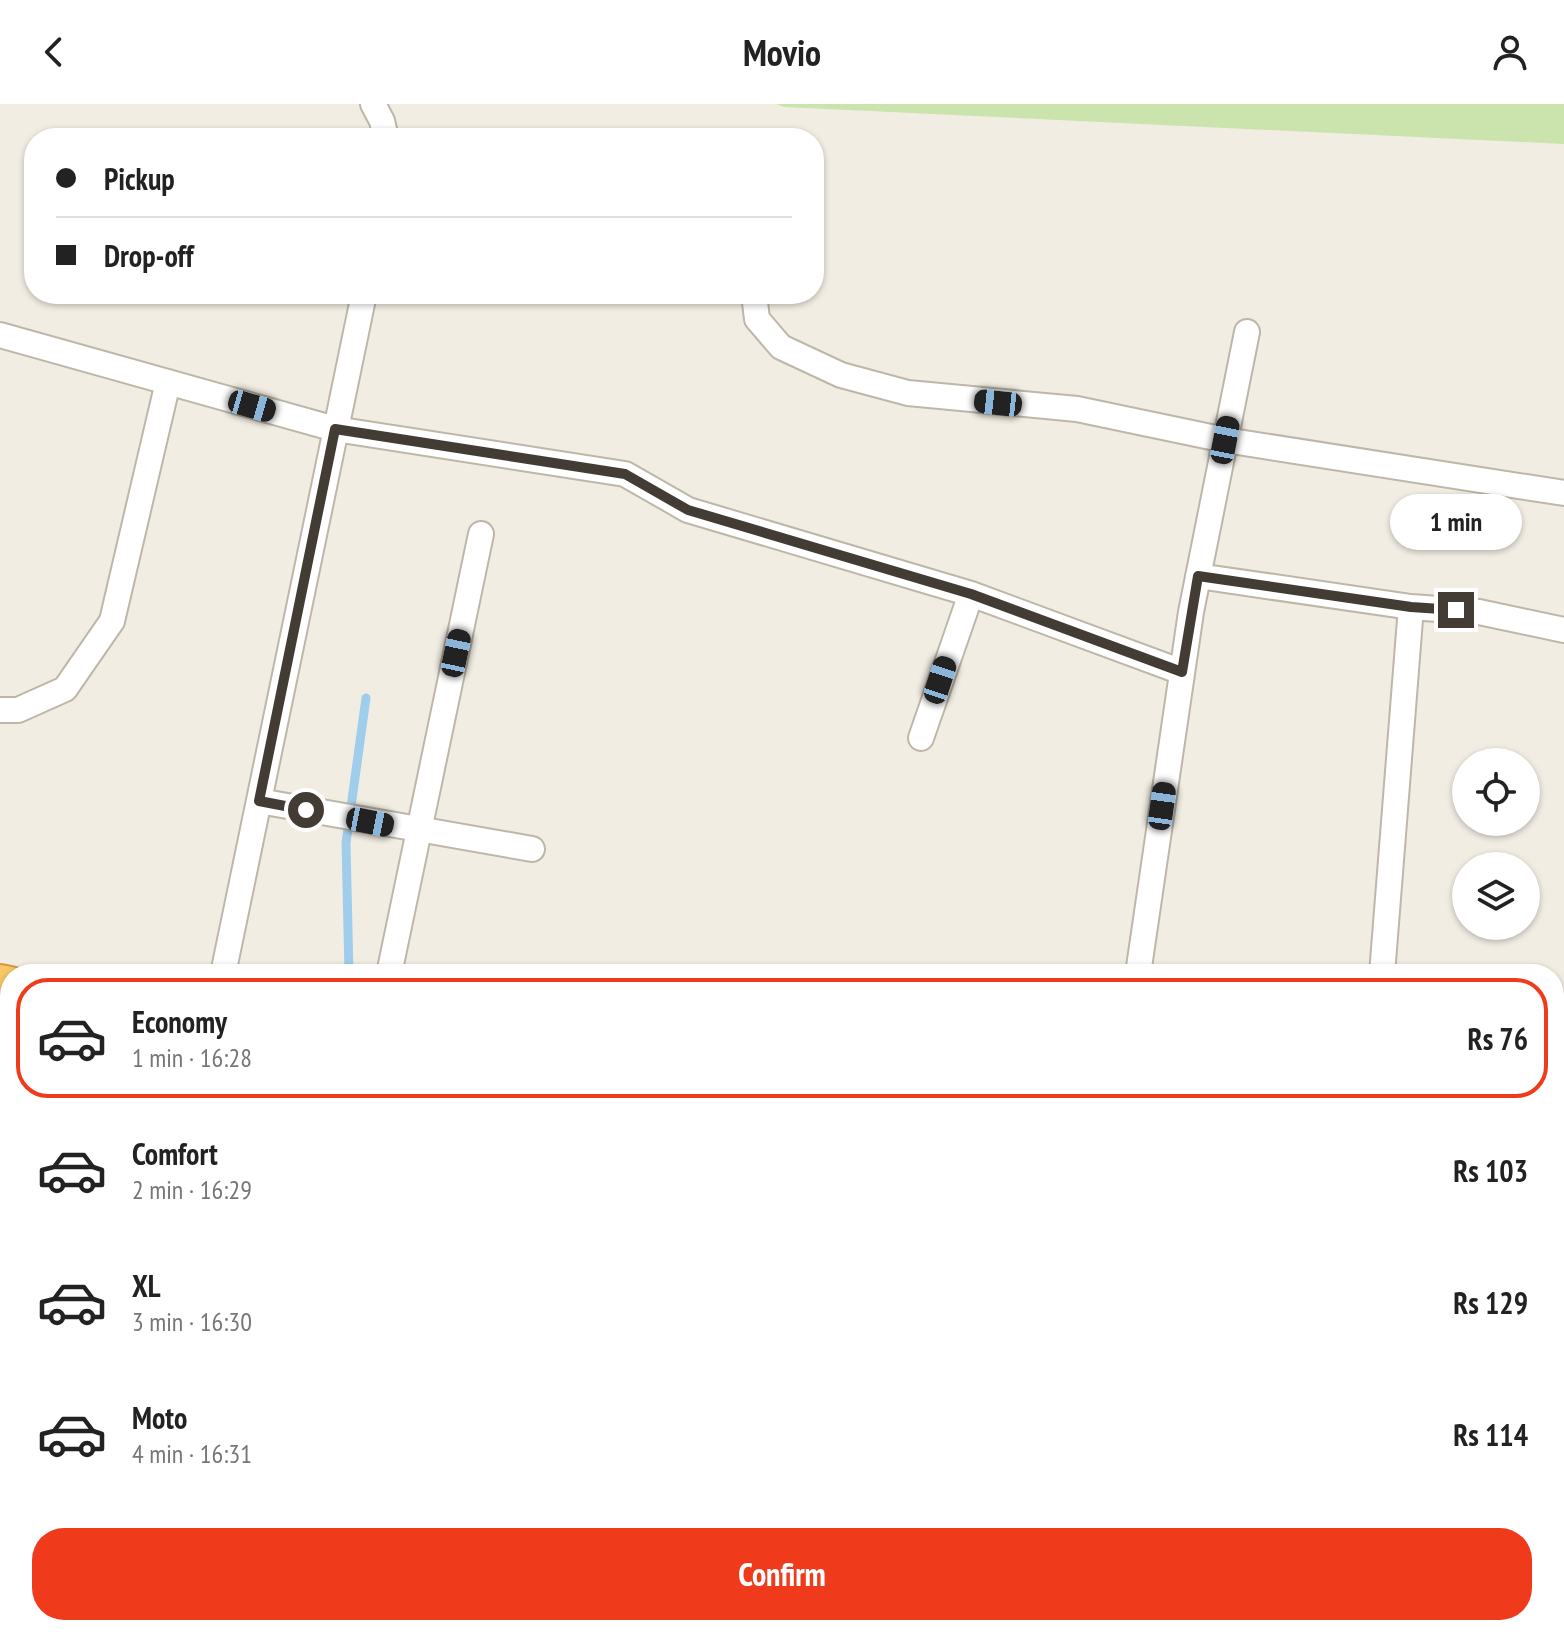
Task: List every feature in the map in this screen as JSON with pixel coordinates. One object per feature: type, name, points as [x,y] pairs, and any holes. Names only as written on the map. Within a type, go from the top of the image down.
[{"type":"street","points":[[373,104],[384,128]]},
{"type":"street","points":[[225,964],[362,304]]},
{"type":"street","points":[[755,304],[757,319],[781,347],[841,375],[908,393],[1077,409],[1225,440],[1564,493]]},
{"type":"street","points":[[1139,964],[1198,576],[1247,332]]},
{"type":"street","points":[[0,335],[335,429],[625,474],[688,510],[971,594],[1182,672]]},
{"type":"street","points":[[0,710],[18,710],[65,689],[112,621],[168,382]]},
{"type":"street","points":[[391,964],[481,534]]},
{"type":"street","points":[[1198,576],[1411,607],[1479,612],[1564,630]]},
{"type":"street","points":[[921,738],[971,594]]},
{"type":"street","points":[[1383,964],[1411,607]]},
{"type":"street","points":[[259,801],[532,849]]},
{"type":"green space","points":[[776,104],[1564,104],[1564,144],[784,107]]},
{"type":"waterway","points":[[349,964],[346,843],[366,698]]},
{"type":"route","points":[[306,810],[259,801],[335,429],[625,474],[688,510],[971,594],[1182,672],[1198,576],[1411,607],[1456,610]]}]
